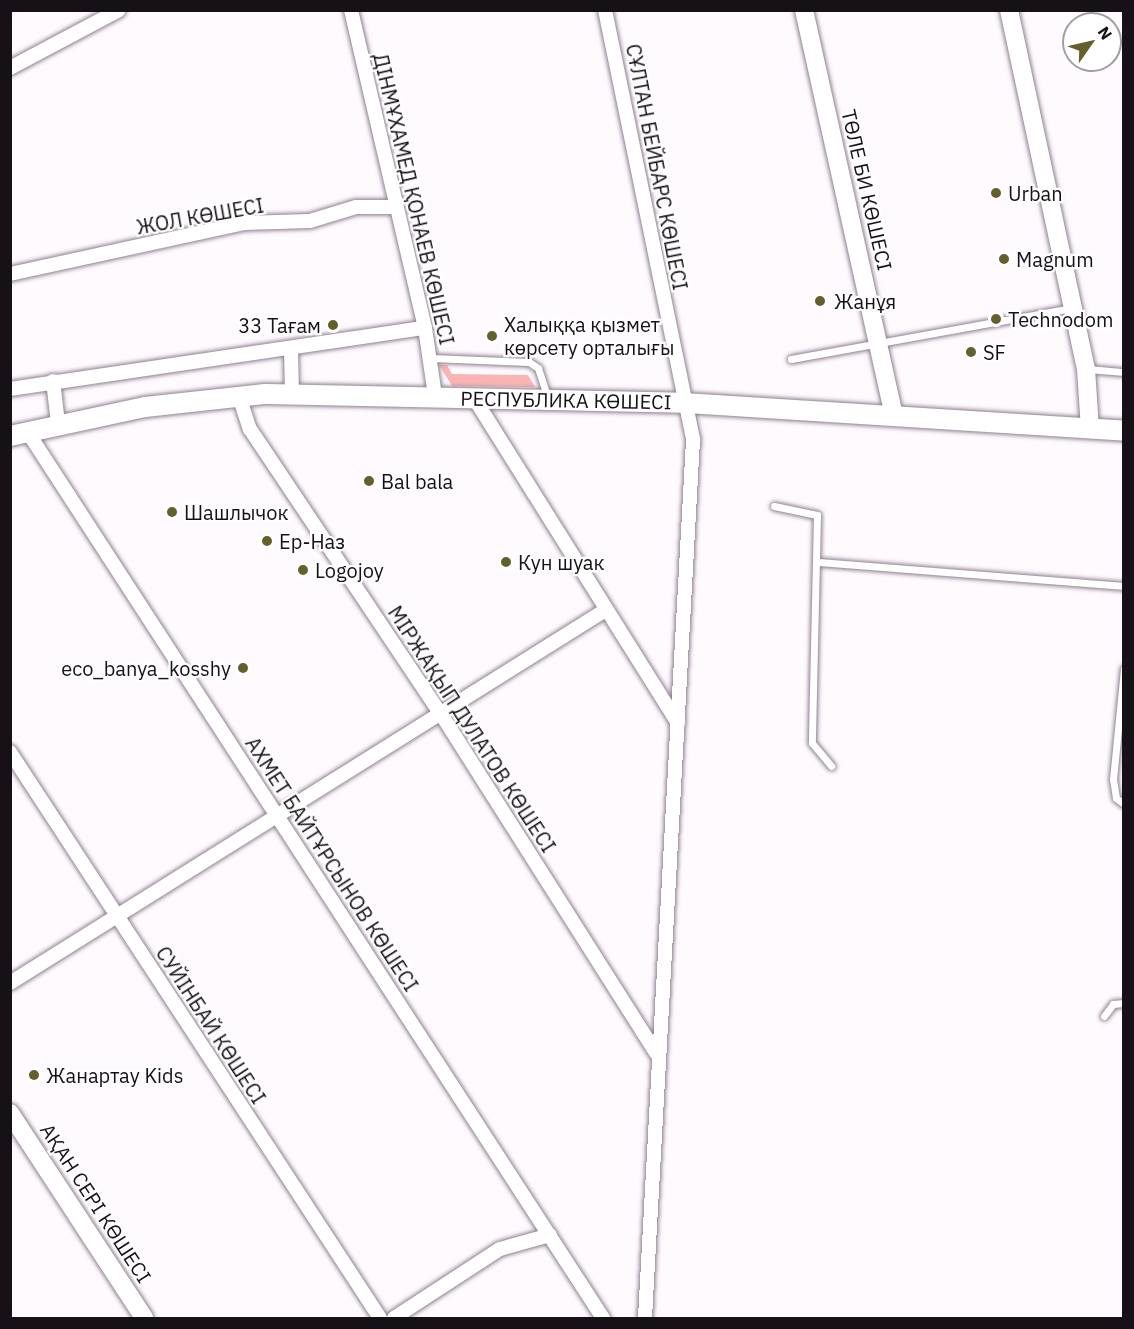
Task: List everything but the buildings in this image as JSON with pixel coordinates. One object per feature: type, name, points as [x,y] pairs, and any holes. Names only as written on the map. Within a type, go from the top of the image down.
[{"type":"main road","name":"РЕСПУБЛИКА КӨШЕСІ","points":[[19,433],[58,423],[239,396],[292,395],[435,396],[685,403],[1124,431]]},
{"type":"street","points":[[10,68],[119,10]]},
{"type":"street","name":"ДІНМҰХАМЕД ҚОНАЕВ КӨШЕСІ","points":[[351,10],[426,328],[435,396]]},
{"type":"street","name":"СҰЛТАН БЕЙБАРС КӨШЕСІ","points":[[605,10],[693,440],[678,723],[656,1053]]},
{"type":"street","name":"ТӨЛЕ БИ КӨШЕСІ","points":[[804,10],[894,415]]},
{"type":"street","points":[[1009,10],[1086,369],[1090,429]]},
{"type":"street","name":"ЖОЛ КӨШЕСІ","points":[[10,274],[244,223],[310,221],[356,207],[396,207]]},
{"type":"street","points":[[10,389],[426,328]]},
{"type":"street","points":[[291,348],[292,395]]},
{"type":"street","points":[[53,381],[58,423]]},
{"type":"street","name":"МІРЖАҚЫП ДУЛАТОВ КӨШЕСІ","points":[[239,396],[250,429],[441,714],[656,1053]]},
{"type":"street","points":[[474,398],[604,611],[678,723]]},
{"type":"street","name":"АХМЕТ БАЙТҰРСЫНОВ КӨШЕСІ","points":[[19,433],[280,819],[603,1318]]},
{"type":"street","points":[[10,983],[116,914],[280,819],[604,611]]},
{"type":"street","name":"СУЙІНБАЙ КӨШЕСІ","points":[[10,752],[380,1318]]},
{"type":"street","points":[[645,1318],[662,1081],[656,1053]]},
{"type":"street","name":"АҚАН СЕРІ КӨШЕСІ","points":[[10,1113],[144,1318]]},
{"type":"street","points":[[394,1318],[500,1249],[550,1235]]},
{"type":"lane","points":[[791,359],[877,340],[1073,308]]},
{"type":"lane","points":[[431,358],[529,362],[538,368],[549,399]]},
{"type":"lane","points":[[1086,369],[1124,372]]},
{"type":"lane","points":[[774,506],[817,515],[819,562],[812,612],[812,743],[831,766]]},
{"type":"lane","points":[[819,562],[1124,585]]},
{"type":"lane","points":[[1124,669],[1113,779],[1116,798],[1124,804]]},
{"type":"lane","points":[[1104,1016],[1113,1004],[1124,1003]]},
{"type":"shaded area","points":[[439,365],[447,365],[452,374],[528,375],[535,387],[452,386]]},
{"type":"place","name":"Urban","points":[[996,193]]},
{"type":"place","name":"Magnum","points":[[1004,259]]},
{"type":"place","name":"Жанұя","points":[[820,301]]},
{"type":"place","name":"Technodom","points":[[996,319]]},
{"type":"place","name":"33 Тағам","points":[[333,325]]},
{"type":"place","name":"Халыққа қызмет көрсету орталығы","points":[[492,336]]},
{"type":"place","name":"SF","points":[[971,352]]},
{"type":"place","name":"Bal bala","points":[[369,481]]},
{"type":"place","name":"Шашлычок","points":[[172,512]]},
{"type":"place","name":"Ер-Наз","points":[[267,541]]},
{"type":"place","name":"Кун шуак","points":[[506,562]]},
{"type":"place","name":"Logojoy","points":[[303,570]]},
{"type":"place","name":"eco_banya_kosshy","points":[[243,668]]},
{"type":"place","name":"Жанартау Kids","points":[[34,1075]]}]
